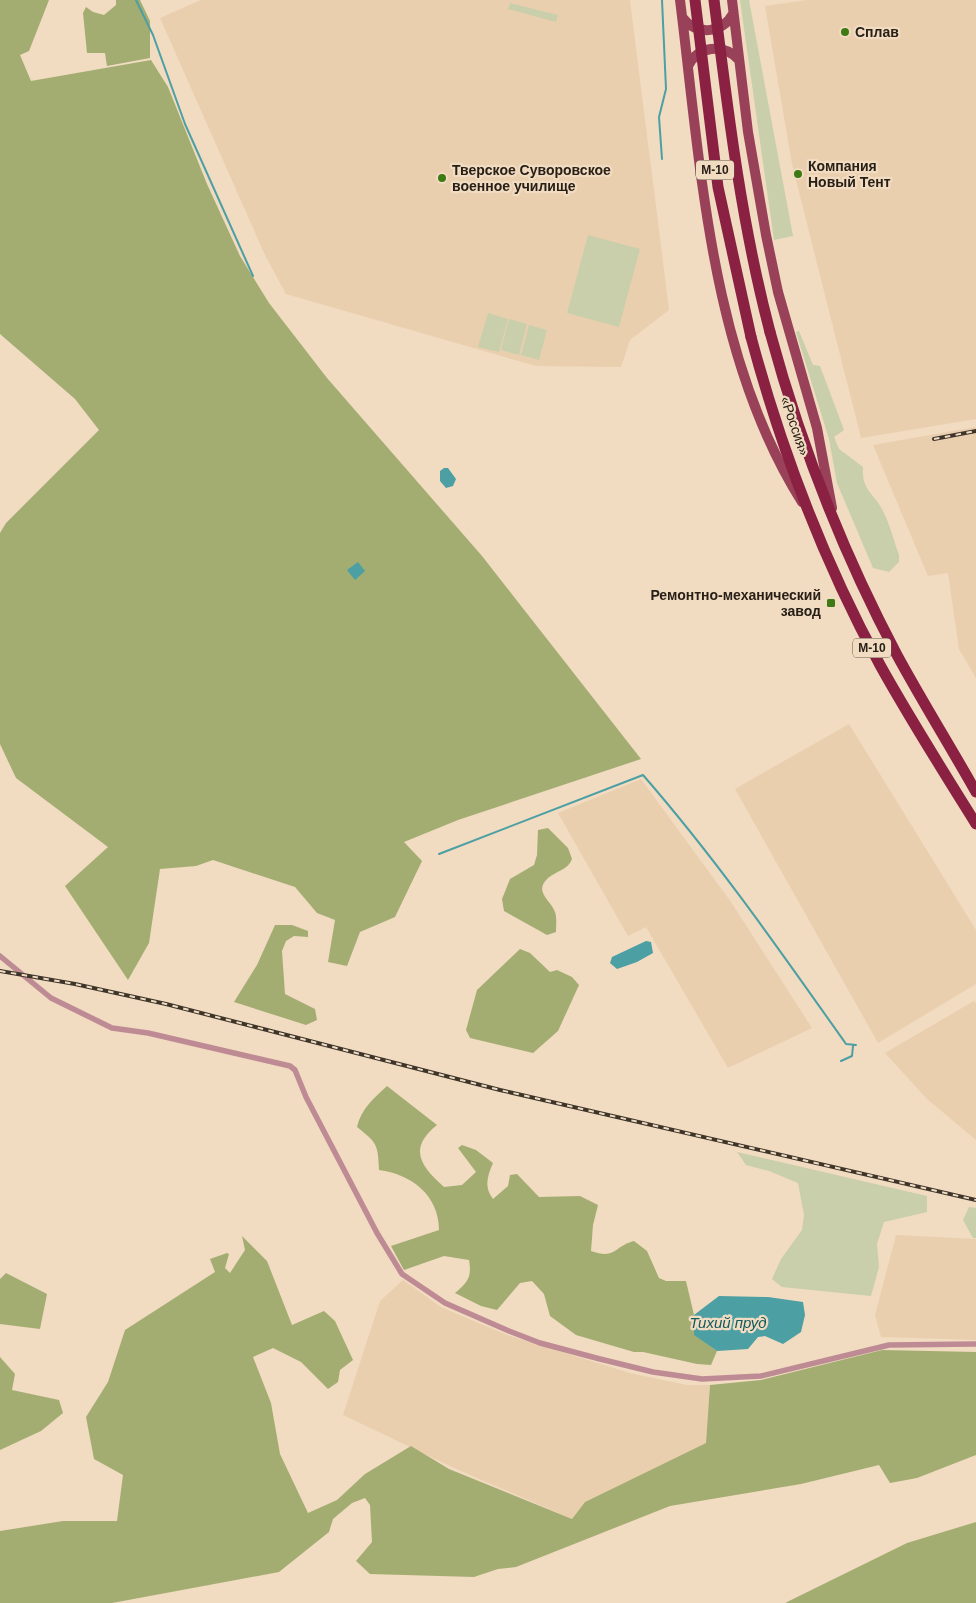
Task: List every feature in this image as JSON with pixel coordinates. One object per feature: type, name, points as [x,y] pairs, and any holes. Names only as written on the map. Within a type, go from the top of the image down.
[{"type":"highway","name":"«Россия»","points":[[695,0],[718,187],[751,337],[768,396],[833,568],[879,663],[976,824]]},
{"type":"highway","name":"«Россия»","points":[[714,0],[747,238],[770,332],[799,427],[857,572],[897,654],[976,792]]},
{"type":"main road","points":[[680,0],[700,173],[711,241],[738,356],[754,410],[769,444],[815,523]]},
{"type":"main road","points":[[732,0],[748,132],[766,235],[778,292],[817,428],[833,516]]},
{"type":"main road","points":[[682,17],[696,28],[709,30],[725,24],[733,14]]},
{"type":"main road","points":[[688,66],[695,56],[711,48],[724,49],[738,59]]},
{"type":"street","points":[[0,956],[51,998],[112,1028],[148,1033],[290,1066],[295,1070],[306,1097],[377,1233],[402,1274],[445,1302],[508,1331],[540,1343],[600,1359],[653,1372],[702,1379],[761,1376],[888,1345],[976,1344]]},
{"type":"shaded area","name":"Тверское Суворовское военное училище","points":[[201,0],[630,0],[669,310],[630,340],[621,367],[536,366],[286,294],[265,255],[160,18]]},
{"type":"shaded area","points":[[807,0],[976,0],[976,419],[861,438],[792,164],[765,6]]},
{"type":"shaded area","points":[[976,427],[976,678],[959,649],[948,573],[928,576],[873,445]]},
{"type":"shaded area","points":[[849,724],[976,930],[976,984],[878,1043],[735,789]]},
{"type":"shaded area","points":[[641,779],[731,902],[812,1028],[728,1068],[646,927],[628,936],[558,813]]},
{"type":"shaded area","points":[[974,1001],[976,1003],[976,1140],[927,1099],[885,1053]]},
{"type":"shaded area","points":[[896,1235],[976,1239],[976,1340],[881,1337],[875,1315]]},
{"type":"shaded area","points":[[403,1280],[441,1307],[507,1335],[630,1373],[687,1385],[710,1385],[706,1443],[585,1502],[572,1519],[454,1468],[343,1415],[380,1301]]},
{"type":"green space","points":[[0,0],[49,0],[29,51],[20,55],[31,81],[151,60],[168,87],[207,184],[240,256],[269,303],[327,378],[482,556],[641,759],[458,820],[404,842],[422,861],[395,917],[360,932],[347,966],[328,962],[335,920],[317,913],[295,887],[213,860],[196,866],[160,869],[149,943],[128,980],[65,886],[108,847],[16,778],[0,744],[0,533],[6,523],[99,430],[75,399],[0,334]]},
{"type":"green space","points":[[116,0],[140,0],[150,21],[150,58],[107,66],[105,53],[87,53],[83,13],[86,7],[93,12],[104,15],[116,5]]},
{"type":"green space","points":[[740,0],[749,0],[793,236],[774,240]]},
{"type":"green space","points":[[510,3],[558,15],[556,22],[508,9]]},
{"type":"green space","points":[[588,235],[640,249],[619,327],[567,313]]},
{"type":"green space","points":[[488,313],[508,319],[499,352],[478,347]]},
{"type":"green space","points":[[509,319],[527,324],[519,355],[501,350]]},
{"type":"green space","points":[[529,325],[547,330],[539,360],[521,355]]},
{"type":"green space","points":[[799,331],[813,365],[820,366],[844,430],[834,437],[839,449],[863,467],[866,486],[888,522],[899,555],[899,562],[889,572],[873,568],[837,483],[829,439],[796,332]]},
{"type":"green space","points":[[548,828],[568,848],[572,859],[565,868],[548,878],[542,888],[544,896],[553,908],[556,916],[556,932],[547,935],[504,911],[502,899],[510,879],[534,865],[537,855],[538,830]]},
{"type":"green space","points":[[275,925],[292,925],[308,931],[308,937],[294,936],[286,941],[282,951],[285,994],[315,1009],[317,1020],[306,1025],[234,1002],[257,965]]},
{"type":"green space","points":[[520,949],[530,953],[550,972],[557,970],[572,977],[579,985],[558,1031],[533,1053],[470,1038],[466,1030],[477,990]]},
{"type":"green space","points":[[387,1086],[437,1125],[422,1141],[420,1149],[421,1157],[429,1172],[444,1187],[462,1185],[476,1172],[458,1148],[462,1145],[476,1150],[493,1163],[487,1186],[493,1199],[508,1186],[510,1175],[517,1174],[539,1197],[580,1196],[598,1205],[593,1225],[591,1251],[605,1254],[610,1253],[634,1241],[647,1251],[659,1278],[666,1281],[686,1281],[694,1315],[695,1335],[717,1351],[711,1365],[634,1352],[576,1335],[550,1316],[544,1294],[532,1281],[520,1283],[497,1310],[481,1306],[455,1293],[468,1279],[470,1271],[469,1260],[444,1256],[404,1270],[391,1246],[439,1230],[438,1218],[434,1206],[421,1188],[402,1176],[379,1170],[375,1145],[357,1127],[365,1109]]},
{"type":"green space","points":[[737,1152],[927,1196],[927,1212],[884,1222],[877,1244],[879,1267],[871,1296],[782,1287],[772,1279],[781,1259],[802,1230],[804,1215],[798,1183],[769,1171],[746,1165]]},
{"type":"green space","points":[[969,1207],[976,1208],[976,1238],[973,1238],[963,1220]]},
{"type":"green space","points":[[242,1236],[267,1261],[292,1325],[324,1311],[335,1321],[353,1360],[340,1370],[338,1382],[328,1389],[301,1362],[273,1348],[253,1357],[271,1403],[280,1454],[308,1513],[337,1500],[365,1474],[411,1446],[449,1469],[572,1519],[585,1502],[706,1443],[710,1385],[761,1380],[882,1350],[976,1352],[976,1455],[917,1478],[890,1483],[879,1465],[801,1484],[670,1506],[516,1567],[498,1569],[474,1577],[370,1574],[356,1561],[372,1542],[370,1505],[365,1498],[352,1503],[333,1519],[329,1532],[279,1572],[112,1603],[0,1603],[0,1531],[63,1521],[117,1521],[123,1475],[94,1459],[86,1417],[108,1382],[125,1330],[215,1272],[210,1259],[229,1254],[225,1268],[230,1273],[245,1250]]},
{"type":"green space","points":[[6,1273],[47,1294],[40,1329],[0,1324],[0,1279]]},
{"type":"green space","points":[[0,1357],[15,1374],[12,1390],[59,1400],[63,1413],[41,1431],[0,1450]]},
{"type":"green space","points":[[976,1522],[976,1603],[785,1603],[907,1543]]},
{"type":"water","points":[[448,468],[456,479],[453,486],[446,488],[440,481],[440,471]]},
{"type":"water","points":[[358,562],[365,571],[355,580],[347,570]]},
{"type":"water","points":[[646,941],[651,942],[653,953],[637,962],[617,969],[610,963],[612,957]]},
{"type":"water","name":"Тихий пруд","points":[[719,1296],[768,1297],[803,1302],[805,1315],[801,1332],[783,1344],[765,1336],[758,1337],[748,1349],[717,1351],[694,1335],[694,1315]]},
{"type":"waterway","points":[[136,0],[153,35],[185,124],[253,276]]},
{"type":"waterway","points":[[662,0],[666,89],[659,117],[662,159]]},
{"type":"waterway","points":[[439,854],[643,775],[723,873],[846,1044],[856,1045]]},
{"type":"waterway","points":[[841,1061],[852,1056],[853,1046]]},
{"type":"railway","points":[[934,439],[976,431]]},
{"type":"railway","points":[[0,971],[75,984],[166,1004],[500,1090],[976,1200]]},
{"type":"place","name":"Сплав","points":[[845,32]]},
{"type":"place","name":"Компания Новый Тент","points":[[798,174]]},
{"type":"place","name":"Тверское Суворовское военное училище","points":[[442,178]]},
{"type":"place","name":"Ремонтно-механический завод","points":[[831,603]]}]
